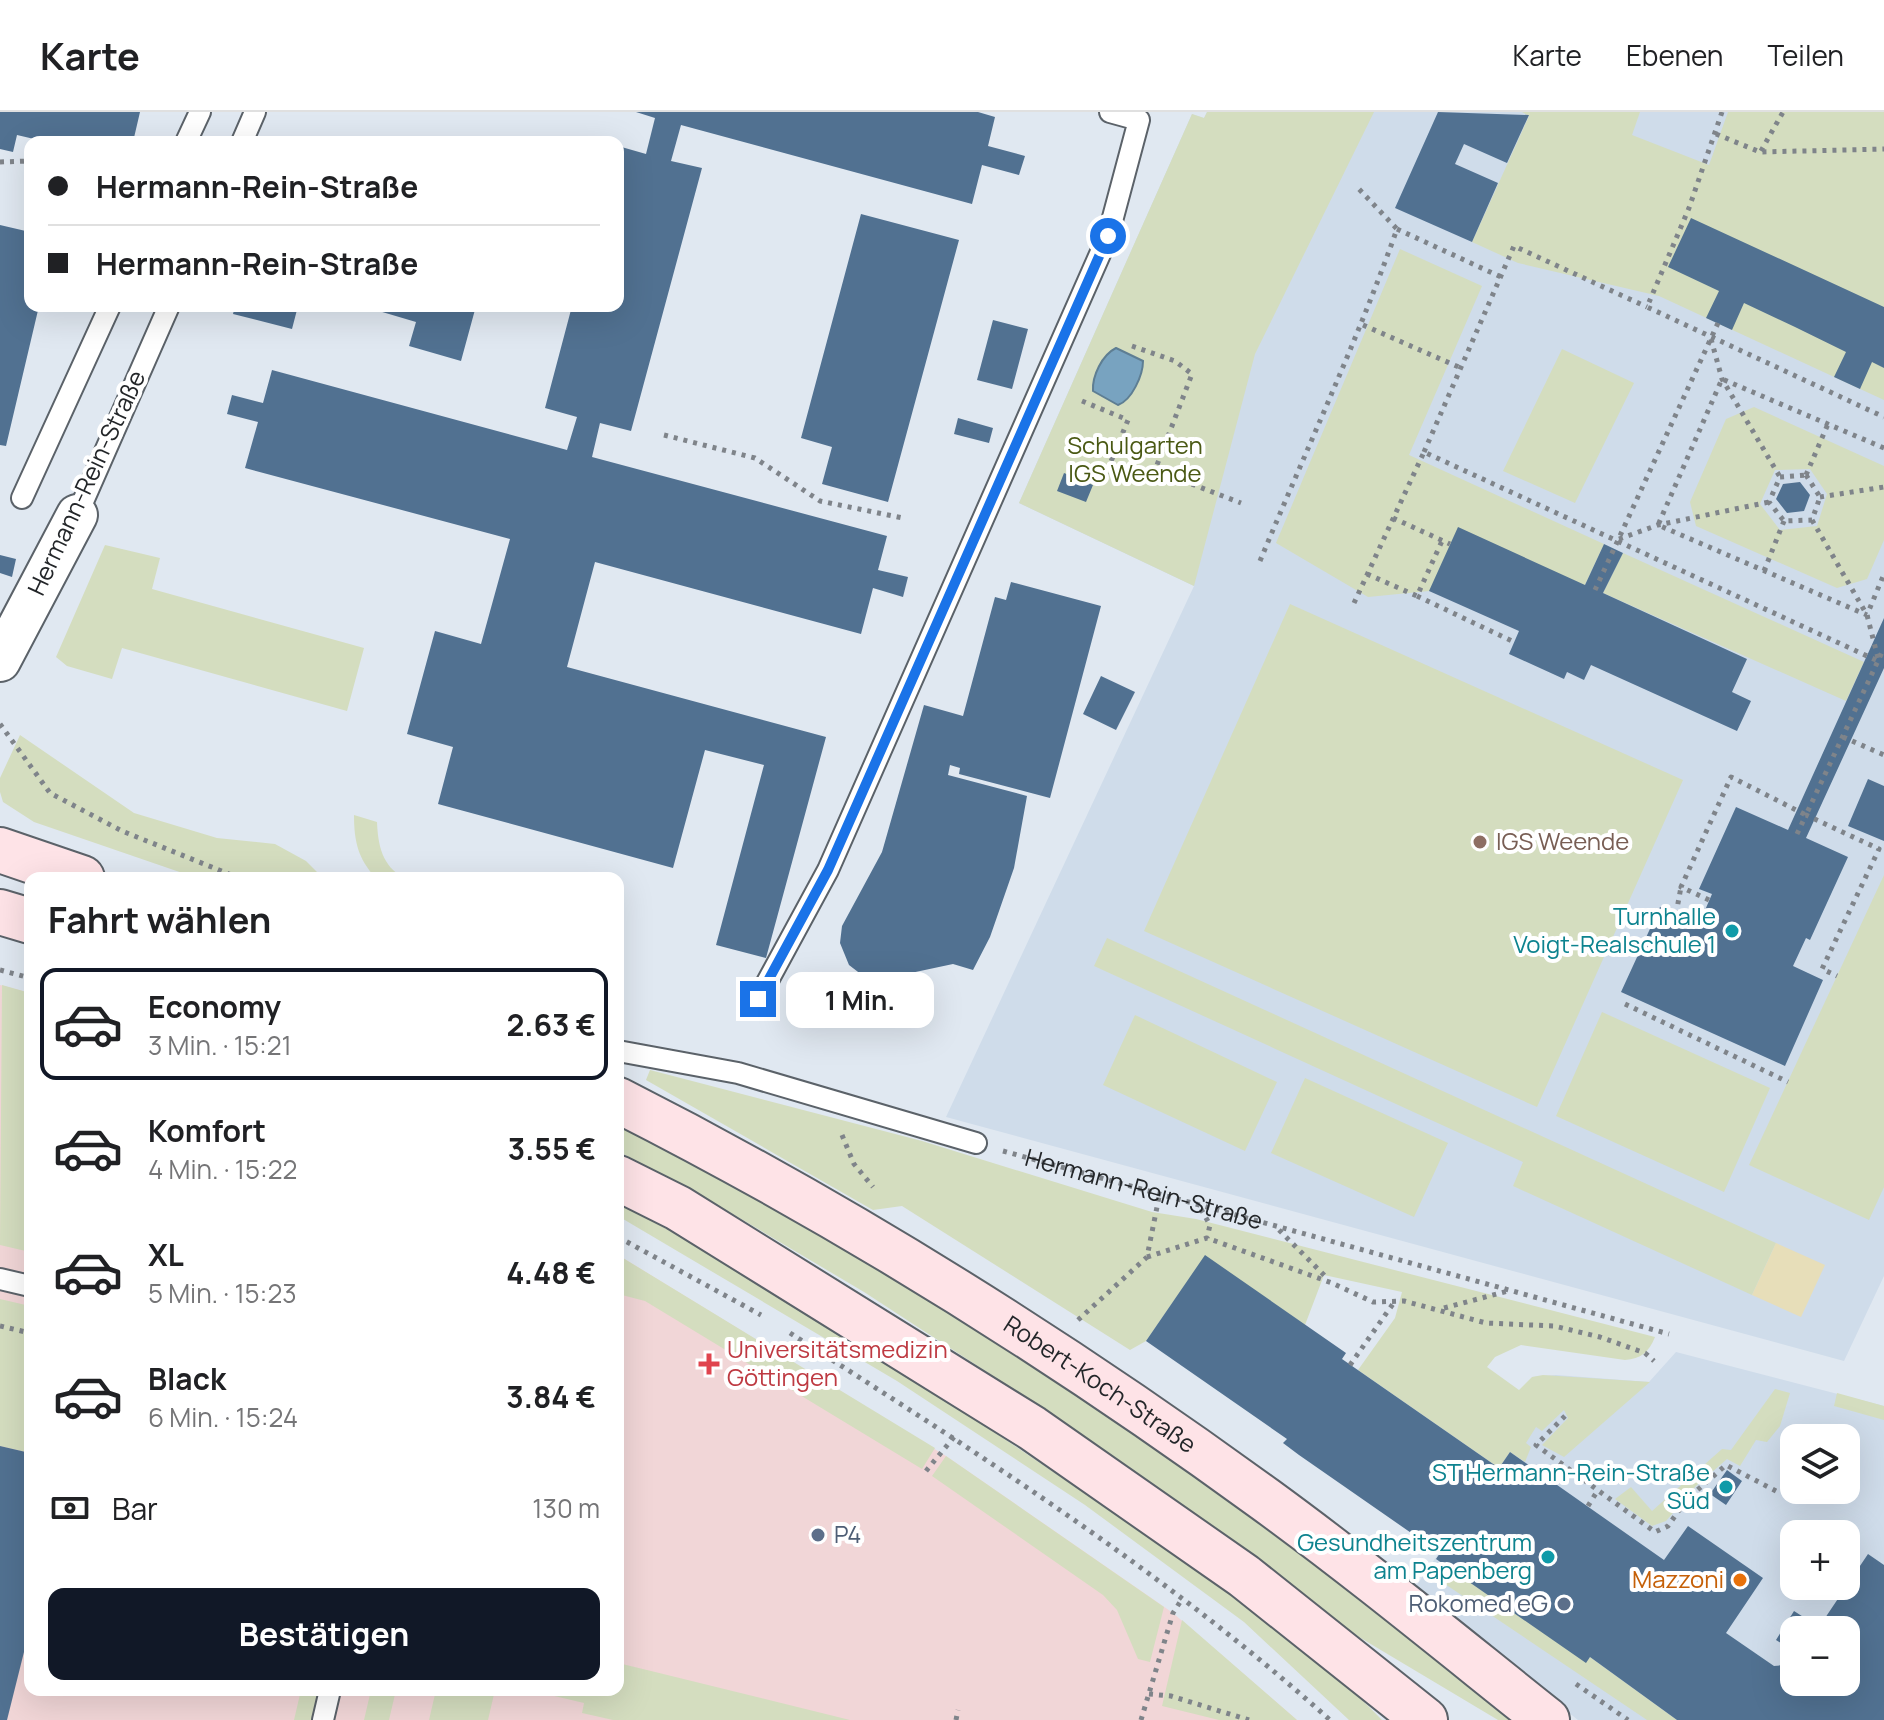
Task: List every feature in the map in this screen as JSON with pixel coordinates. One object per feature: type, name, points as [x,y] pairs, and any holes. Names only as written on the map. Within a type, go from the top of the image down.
[{"type":"street","name":"Hermann-Rein-Straße","points":[[1,669],[77,515]]},
{"type":"street","points":[[0,850],[64,872]]},
{"type":"street","points":[[0,912],[24,919]]},
{"type":"street","name":"Robert-Koch-Straße","points":[[624,1103],[894,1250],[1077,1367],[1267,1501],[1547,1720]]},
{"type":"street","points":[[624,1181],[691,1216],[1032,1428],[1244,1576],[1425,1720]]},
{"type":"lane","points":[[189,136],[200,112]]},
{"type":"lane","points":[[245,136],[255,112]]},
{"type":"lane","points":[[758,999],[828,870],[1108,236],[1139,120],[1110,112]]},
{"type":"lane","points":[[22,498],[107,312]]},
{"type":"lane","name":"Hermann-Rein-Straße","points":[[77,515],[166,312]]},
{"type":"lane","points":[[624,1052],[738,1073],[976,1143]]},
{"type":"lane","points":[[0,1279],[24,1285]]},
{"type":"lane","points":[[323,1720],[329,1696]]},
{"type":"path","points":[[1647,307],[1722,112]]},
{"type":"path","points":[[1760,152],[1783,112]]},
{"type":"path","points":[[1716,134],[1760,152],[1884,149]]},
{"type":"path","points":[[0,162],[24,161]]},
{"type":"path","points":[[1357,187],[1397,229],[1501,277]]},
{"type":"path","points":[[1260,561],[1316,426],[1363,325],[1397,229]]},
{"type":"path","points":[[1354,603],[1514,246],[1884,417]]},
{"type":"path","points":[[1595,590],[1718,323]]},
{"type":"path","points":[[1363,325],[1461,368]]},
{"type":"path","points":[[1711,338],[1722,379],[1780,477]]},
{"type":"path","points":[[1132,346],[1175,361],[1192,374],[1155,470]]},
{"type":"path","points":[[1722,379],[1884,448]]},
{"type":"path","points":[[1658,525],[1722,379]]},
{"type":"path","points":[[1082,401],[1128,420],[1105,476],[1155,470],[1241,503]]},
{"type":"path","points":[[1806,475],[1828,424]]},
{"type":"path","points":[[664,435],[755,458],[820,501],[903,518]]},
{"type":"path","points":[[1424,452],[1878,661]]},
{"type":"path","points":[[1780,477],[1806,475]]},
{"type":"path","points":[[1806,475],[1820,497]]},
{"type":"path","points":[[1769,502],[1780,477]]},
{"type":"path","points":[[1820,497],[1884,487]]},
{"type":"path","points":[[1820,497],[1812,520],[1867,615],[1878,661]]},
{"type":"path","points":[[1618,540],[1658,525],[1769,502]]},
{"type":"path","points":[[1769,502],[1784,521]]},
{"type":"path","points":[[1393,518],[1450,544]]},
{"type":"path","points":[[1784,521],[1812,520]]},
{"type":"path","points":[[1764,571],[1784,521]]},
{"type":"path","points":[[1658,525],[1867,615]]},
{"type":"path","points":[[1417,596],[1442,541]]},
{"type":"path","points":[[1367,574],[1514,642]]},
{"type":"path","points":[[1867,615],[1884,574]]},
{"type":"path","points":[[1797,834],[1884,648]]},
{"type":"path","points":[[0,724],[50,793],[122,831],[224,872]]},
{"type":"path","points":[[1843,737],[1884,755]]},
{"type":"path","points":[[1676,914],[1681,887],[1731,777],[1879,849],[1822,969],[1837,976]]},
{"type":"path","points":[[1681,887],[1709,900]]},
{"type":"path","points":[[0,970],[24,976]]},
{"type":"path","points":[[1625,1004],[1788,1082]]},
{"type":"path","name":"Hermann-Rein-Straße","points":[[976,1143],[1201,1209],[1669,1334]]},
{"type":"path","points":[[1147,1257],[1159,1197]]},
{"type":"path","points":[[1201,1209],[1210,1225],[1207,1238]]},
{"type":"path","points":[[1278,1229],[1332,1283]]},
{"type":"path","points":[[1073,1325],[1147,1257],[1207,1238],[1332,1283],[1373,1302],[1395,1301],[1441,1309],[1486,1323],[1554,1326],[1600,1337],[1645,1353],[1654,1361]]},
{"type":"path","points":[[624,1240],[765,1317]]},
{"type":"path","points":[[1441,1309],[1509,1291]]},
{"type":"path","points":[[1350,1365],[1395,1301]]},
{"type":"path","points":[[777,1325],[953,1438],[1182,1599],[1330,1720]]},
{"type":"path","points":[[0,1326],[24,1332]]},
{"type":"path","points":[[1565,1416],[1536,1445],[1655,1532],[1668,1526],[1687,1499],[1726,1465],[1776,1491]]},
{"type":"path","points":[[926,1471],[953,1438]]},
{"type":"path","points":[[1588,1506],[1598,1490]]},
{"type":"path","points":[[1141,1720],[1173,1613],[1182,1599]]},
{"type":"path","points":[[1579,1686],[1628,1720]]},
{"type":"path","points":[[1149,1694],[1171,1696],[1249,1720]]},
{"type":"path","points":[[956,1720],[958,1710]]},
{"type":"shaded area","name":"IGS Weende","points":[[1207,112],[1884,112],[1884,1276],[1844,1361],[946,1117],[1194,586],[1019,503],[1192,114],[1204,118]]},
{"type":"shaded area","name":"Universitätsmedizin Göttingen","points":[[0,985],[24,991],[24,1696],[624,1696],[624,1259],[946,1456],[1173,1613],[1297,1720],[0,1720]]},
{"type":"shaded area","points":[[1676,1352],[1884,1406],[1884,1720],[1578,1720],[1414,1589],[1541,1406],[1532,1377],[1556,1375],[1649,1382]]},
{"type":"green space","name":"Schulgarten IGS Weende","points":[[1207,112],[1374,112],[1255,354],[1194,586],[1019,503],[1192,114],[1204,118]]},
{"type":"green space","points":[[1522,112],[1640,112],[1632,135],[1709,165],[1728,112],[1884,112],[1884,400],[1659,296],[1518,263],[1472,242],[1529,116]]},
{"type":"green space","points":[[1400,249],[1482,286],[1409,455],[1604,544],[1585,585],[1429,591],[1368,597],[1276,543]]},
{"type":"green space","points":[[1562,349],[1634,383],[1575,503],[1503,471]]},
{"type":"green space","points":[[1754,407],[1884,466],[1884,540],[1867,579],[1837,588],[1696,526],[1690,502],[1726,419]],"holes":[[[1810,469],[1827,494],[1817,526],[1780,530],[1760,504],[1775,470]]]},
{"type":"green space","points":[[105,545],[160,558],[152,589],[364,648],[347,711],[122,648],[112,679],[67,666],[56,657]]},
{"type":"green space","points":[[1623,553],[1864,662],[1846,701],[1603,593]]},
{"type":"green space","points":[[1290,604],[1683,780],[1537,1107],[1144,931]]},
{"type":"green space","points":[[20,735],[134,813],[217,838],[275,844],[306,861],[317,872],[180,872],[34,822],[3,802],[0,778]]},
{"type":"green space","points":[[354,815],[377,822],[383,854],[396,872],[371,872],[358,849]]},
{"type":"green space","points":[[1884,875],[1884,1187],[1869,1220],[1749,1165]]},
{"type":"green space","points":[[1107,938],[1776,1243],[1752,1295],[1513,1186],[1523,1162],[1094,966]]},
{"type":"green space","points":[[2,985],[24,991],[24,1251],[0,1245]]},
{"type":"green space","points":[[1602,1012],[1770,1088],[1724,1192],[1556,1116]]},
{"type":"green space","points":[[1135,1015],[1277,1082],[1245,1151],[1103,1085]]},
{"type":"green space","points":[[650,1070],[922,1141],[1152,1212],[1196,1219],[1655,1337],[1644,1354],[1625,1360],[1521,1345],[1495,1357],[1487,1367],[1519,1390],[1532,1377],[1543,1375],[1650,1382],[1564,1457],[1542,1445],[1568,1418],[1564,1410],[1542,1431],[1536,1427],[1526,1443],[1531,1447],[1525,1462],[1510,1452],[1499,1468],[1358,1370],[1395,1318],[1402,1292],[1324,1275],[1305,1325],[1205,1256],[1146,1341],[1130,1350],[902,1206],[873,1210],[646,1080]]},
{"type":"green space","points":[[1305,1078],[1448,1143],[1414,1217],[1271,1153]]},
{"type":"green space","points":[[624,1118],[910,1286],[1096,1407],[1308,1560],[1514,1720],[1498,1720],[1359,1637],[1016,1391],[864,1292],[624,1154]]},
{"type":"green space","points":[[624,1204],[812,1315],[1062,1478],[1258,1614],[1322,1665],[1382,1720],[1349,1720],[1244,1622],[1085,1505],[897,1381],[624,1220]]},
{"type":"green space","points":[[624,1259],[935,1448],[922,1469],[645,1301],[624,1296]]},
{"type":"green space","points":[[0,1299],[24,1305],[24,1452],[0,1446]]},
{"type":"green space","points":[[1775,1389],[1790,1393],[1780,1426],[1767,1442],[1756,1440],[1740,1466],[1727,1459],[1696,1486],[1666,1521],[1652,1526],[1615,1499],[1631,1487],[1652,1511],[1722,1449],[1731,1450]]},
{"type":"green space","points":[[1837,1393],[1884,1406],[1884,1420],[1834,1406]]},
{"type":"green space","points":[[946,1456],[1164,1607],[1150,1662],[1138,1659],[1117,1610],[1103,1595],[932,1476]]},
{"type":"green space","points":[[1448,1567],[1586,1662],[1590,1657],[1677,1720],[1647,1720],[1439,1580]]},
{"type":"green space","points":[[1182,1620],[1297,1720],[1219,1720],[1162,1706]]},
{"type":"green space","points":[[624,1664],[850,1720],[613,1720],[582,1713],[584,1703],[554,1696],[624,1696]]},
{"type":"green space","points":[[300,1696],[320,1696],[314,1720],[294,1720]]},
{"type":"green space","points":[[370,1696],[395,1696],[389,1720],[364,1720]]},
{"type":"green space","points":[[435,1696],[494,1696],[488,1720],[429,1720]]},
{"type":"sand","points":[[1776,1243],[1825,1265],[1801,1317],[1752,1295]]},
{"type":"water","points":[[1116,348],[1143,361],[1136,386],[1128,398],[1118,405],[1093,391],[1099,366]]},
{"type":"building","points":[[0,112],[140,112],[134,136],[17,135],[13,152],[0,149]]},
{"type":"building","points":[[636,112],[978,112],[995,117],[988,146],[1025,156],[1019,175],[982,165],[972,204],[681,125],[671,161],[702,168],[631,431],[600,423],[592,457],[887,536],[878,570],[908,577],[903,597],[873,588],[861,634],[595,562],[567,667],[826,737],[766,958],[716,945],[764,765],[705,750],[673,868],[438,804],[453,747],[407,734],[435,631],[481,644],[510,539],[245,468],[258,422],[227,414],[232,395],[263,403],[272,370],[567,450],[577,417],[545,408],[570,312],[624,312],[624,148],[646,154],[655,118]]},
{"type":"building","points":[[1438,112],[1529,115],[1507,163],[1464,144],[1455,164],[1498,183],[1472,242],[1395,208]]},
{"type":"building","points":[[861,214],[959,240],[888,502],[822,484],[832,447],[801,438]]},
{"type":"building","points":[[1691,218],[1884,307],[1884,368],[1872,362],[1860,389],[1834,377],[1846,352],[1744,303],[1732,330],[1706,318],[1719,291],[1668,267]]},
{"type":"building","points":[[0,225],[24,231],[24,312],[38,312],[6,446],[0,445]]},
{"type":"building","points":[[234,312],[296,312],[292,329]]},
{"type":"building","points":[[382,312],[474,312],[461,361],[409,346],[416,322]]},
{"type":"building","points":[[993,320],[1028,329],[1012,389],[977,380]]},
{"type":"building","points":[[958,418],[993,428],[989,443],[954,434]]},
{"type":"building","points":[[1064,473],[1093,485],[1086,502],[1057,491]]},
{"type":"building","points":[[1800,482],[1810,495],[1804,511],[1787,513],[1776,499],[1783,484]]},
{"type":"building","points":[[1458,527],[1585,585],[1604,544],[1623,553],[1603,593],[1747,659],[1732,692],[1751,701],[1737,731],[1591,665],[1584,680],[1567,672],[1564,679],[1509,654],[1519,631],[1429,591]]},
{"type":"building","points":[[0,555],[16,559],[12,577],[0,573]]},
{"type":"building","points":[[1011,582],[1101,606],[1050,798],[959,774],[960,768],[950,765],[948,775],[1027,796],[1014,868],[990,937],[973,970],[953,964],[892,977],[889,984],[862,975],[849,965],[840,943],[842,926],[882,852],[924,705],[963,716],[995,597],[1006,600]]},
{"type":"building","name":"Turnhalle Voigt-Realschule 1","points":[[1884,618],[1884,668],[1806,838],[1848,857],[1810,940],[1806,938],[1793,966],[1823,980],[1785,1066],[1621,992],[1660,907],[1699,924],[1712,894],[1699,889],[1736,807],[1788,830]]},
{"type":"building","points":[[1101,676],[1135,692],[1116,730],[1083,714]]},
{"type":"building","points":[[1868,779],[1884,786],[1884,841],[1848,826]]},
{"type":"building","points":[[1205,1255],[1346,1353],[1342,1359],[1499,1468],[1510,1452],[1664,1560],[1688,1526],[1763,1578],[1726,1633],[1774,1666],[1780,1665],[1780,1696],[1860,1696],[1860,1616],[1826,1616],[1837,1600],[1860,1600],[1860,1566],[1868,1554],[1884,1565],[1884,1720],[1677,1720],[1590,1657],[1586,1663],[1436,1559],[1440,1553],[1299,1455],[1283,1443],[1287,1439],[1146,1341]]},
{"type":"building","points":[[0,1446],[24,1452],[24,1652],[7,1720],[0,1720]]},
{"type":"building","name":"ST Hermann-Rein-Straße Süd","points":[[1727,1470],[1742,1481],[1726,1505],[1710,1494]]},
{"type":"place","name":"IGS Weende","points":[[1480,842]]},
{"type":"place","name":"Turnhalle Voigt-Realschule 1","points":[[1732,931]]},
{"type":"place","name":"Universitätsmedizin Göttingen","points":[[709,1364]]},
{"type":"place","name":"ST Hermann-Rein-Straße Süd","points":[[1726,1487]]},
{"type":"place","name":"P4","points":[[818,1535]]},
{"type":"place","name":"Gesundheitszentrum am Papenberg","points":[[1548,1557]]},
{"type":"place","name":"Mazzoni","points":[[1740,1580]]},
{"type":"place","name":"Rokomed eG","points":[[1564,1604]]},
{"type":"route","points":[[758,999],[828,870],[1108,236]]}]
